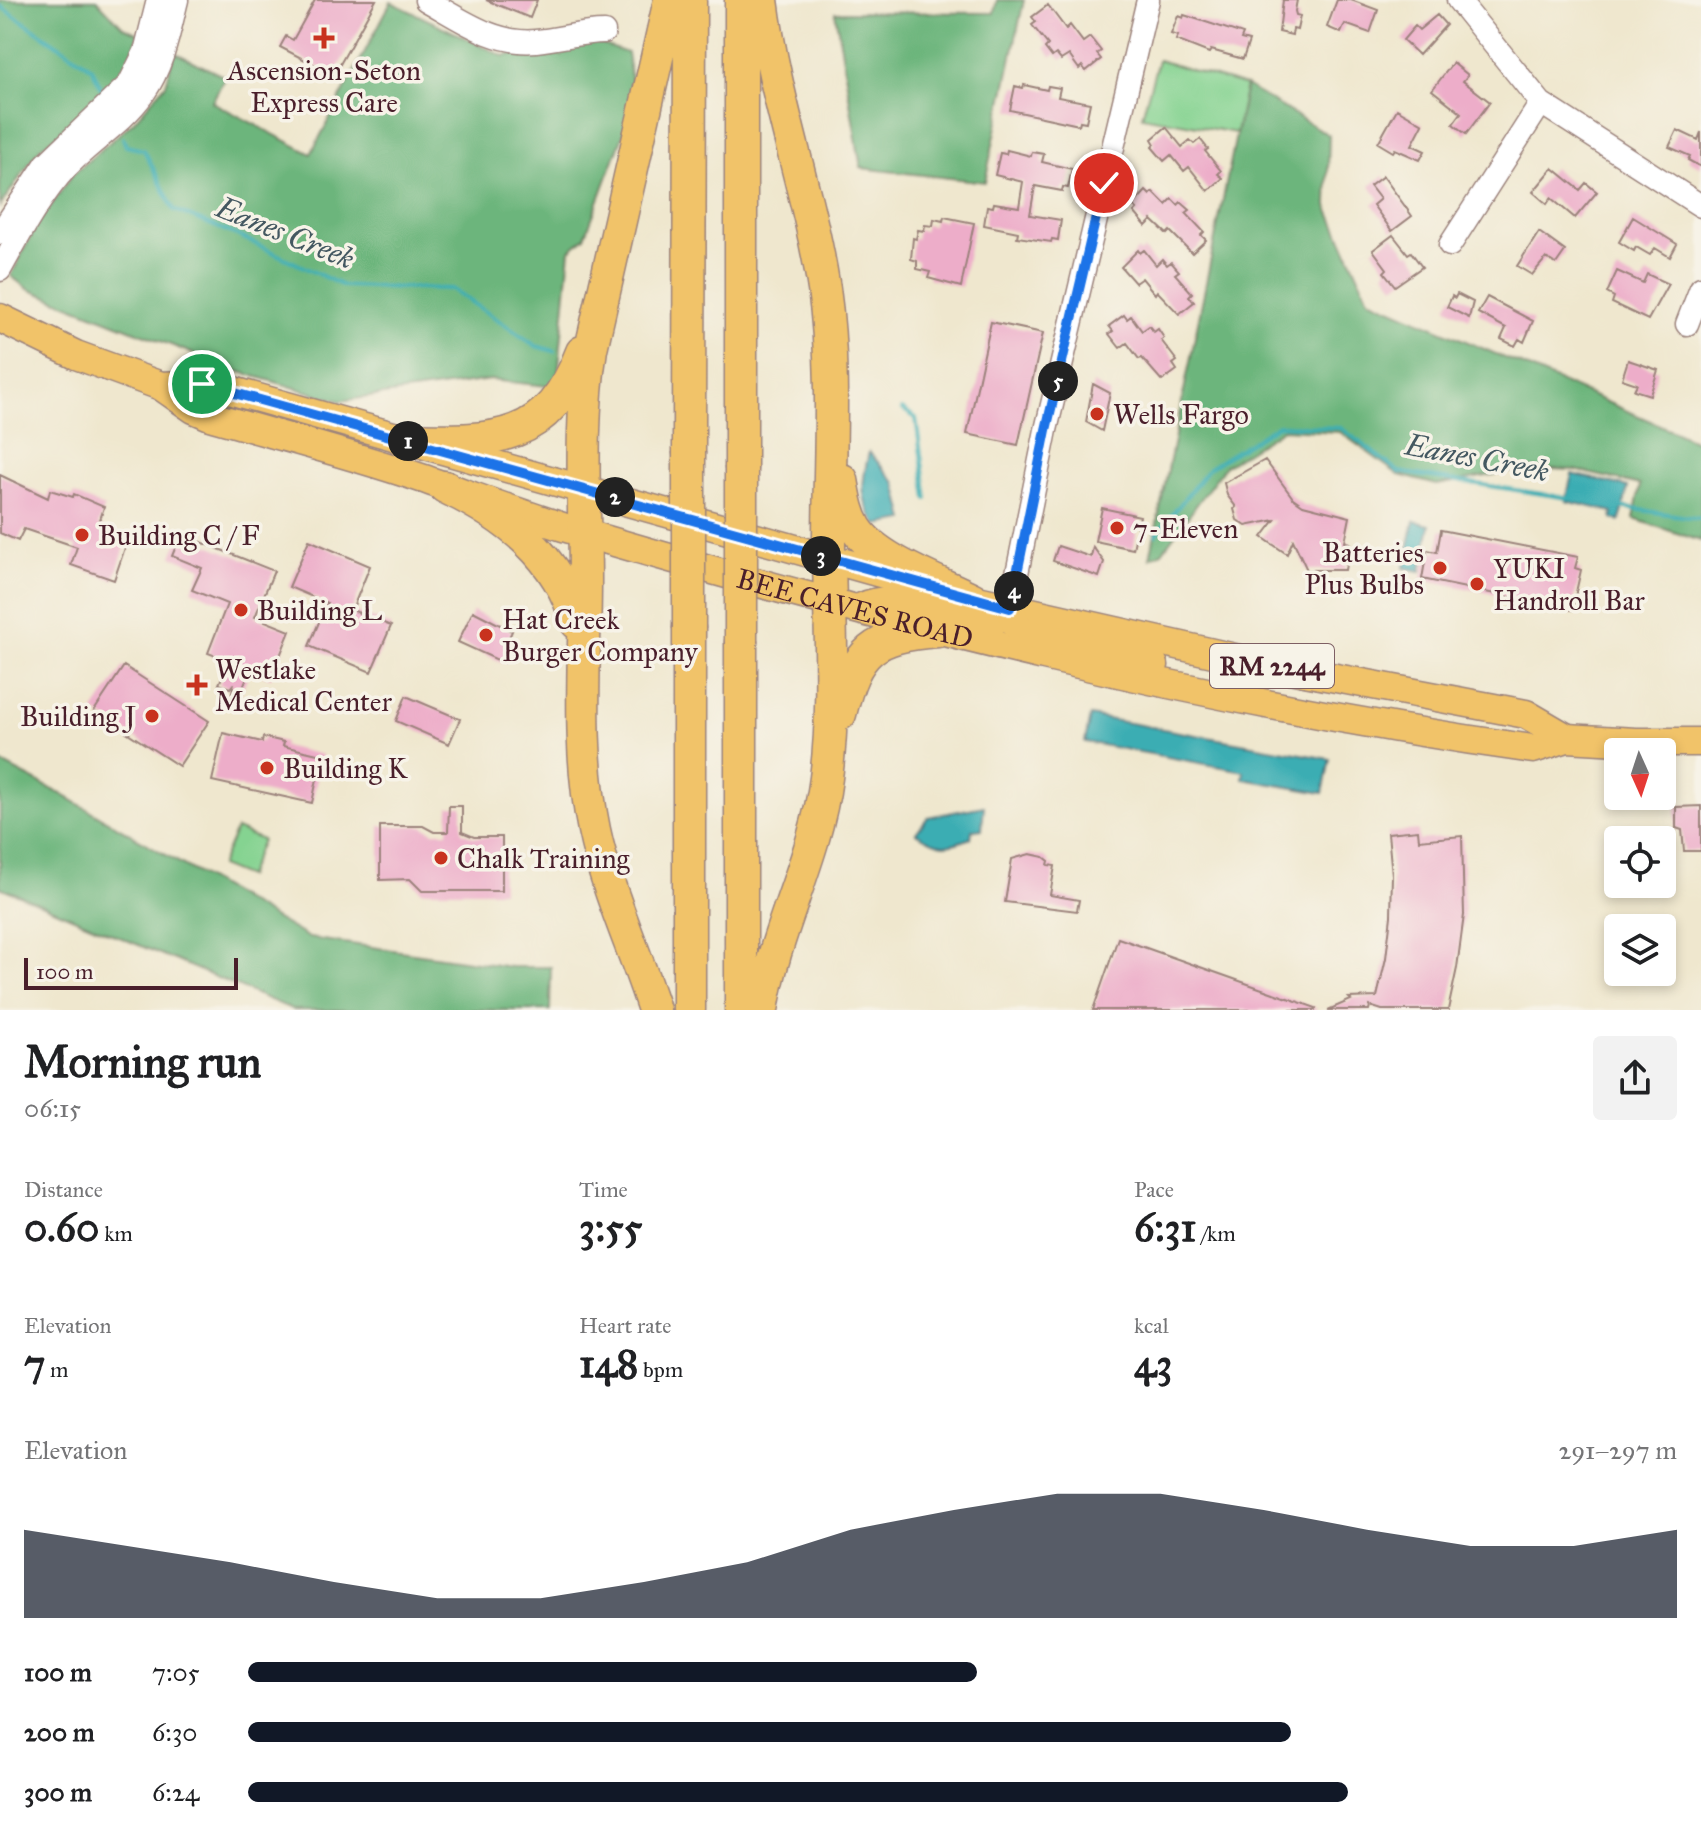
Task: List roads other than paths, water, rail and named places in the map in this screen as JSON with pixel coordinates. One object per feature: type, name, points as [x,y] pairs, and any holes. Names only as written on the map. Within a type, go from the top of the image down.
[{"type":"highway","points":[[654,1010],[611,889],[594,828],[586,766],[584,489],[588,375],[599,307],[658,64],[670,0]]},
{"type":"highway","points":[[689,1010],[690,0]]},
{"type":"highway","points":[[741,0],[741,1010]]},
{"type":"highway","points":[[762,0],[772,60],[820,265],[827,317],[829,558],[844,605],[827,764],[816,829],[777,941],[762,1010]]},
{"type":"highway","points":[[402,439],[483,440],[509,433],[529,423],[548,409],[568,384],[599,307]]},
{"type":"highway","points":[[829,395],[845,497],[855,527],[865,540],[882,553],[973,599]]},
{"type":"highway","points":[[445,487],[498,516],[548,561],[572,606],[585,662]]},
{"type":"highway","points":[[827,764],[848,683],[864,656],[895,637],[938,631]]},
{"type":"main road","name":"BEE CAVES ROAD","points":[[0,318],[65,350],[161,386],[210,416],[369,461],[585,533],[938,631],[1078,666],[1471,741],[1533,749],[1567,738],[1701,742]]},
{"type":"main road","name":"BEE CAVES ROAD","points":[[161,386],[202,384],[219,387],[1010,608],[1262,664],[1526,714],[1567,738]]},
{"type":"main road","points":[[844,605],[901,600],[984,622],[998,619],[1010,608],[1017,626],[1028,634],[1127,657],[1269,704]]},
{"type":"street","points":[[0,233],[46,164],[129,84],[145,52],[158,0]]},
{"type":"street","points":[[0,270],[60,175],[128,113],[145,93],[162,58],[177,0]]},
{"type":"street","points":[[426,0],[491,35],[509,40],[537,41],[604,32]]},
{"type":"street","points":[[1010,608],[1046,430],[1148,0]]},
{"type":"street","points":[[1458,0],[1541,103],[1701,206]]},
{"type":"street","points":[[1450,245],[1541,103]]},
{"type":"street","points":[[1687,324],[1701,288]]},
{"type":"water","points":[[869,452],[896,483],[905,520],[877,525],[871,515],[863,490]]},
{"type":"water","points":[[1572,474],[1628,487],[1620,521],[1612,519],[1613,512],[1566,501]]},
{"type":"water","points":[[1414,521],[1430,525],[1421,571],[1404,568]]},
{"type":"water","points":[[1090,716],[1330,759],[1323,793],[1243,779],[1244,771],[1085,742]]},
{"type":"water","points":[[984,806],[982,829],[972,830],[971,838],[943,845],[916,833],[928,817]]},
{"type":"waterway","name":"Eanes Creek","points":[[0,6],[92,68],[105,97]]},
{"type":"waterway","name":"Eanes Creek","points":[[123,138],[126,146],[144,150],[174,210],[239,236],[343,286],[452,289],[536,346],[554,351]]},
{"type":"waterway","name":"Eanes Creek","points":[[902,409],[916,418],[927,499]]},
{"type":"waterway","name":"Eanes Creek","points":[[1156,535],[1209,468],[1278,425],[1341,428],[1399,472],[1568,498]]},
{"type":"waterway","name":"Eanes Creek","points":[[1620,507],[1701,519]]},
{"type":"place","name":"Ascension-Seton Express Care","points":[[324,38]]},
{"type":"place","name":"Wells Fargo","points":[[1097,414]]},
{"type":"place","name":"7-Eleven","points":[[1117,528]]},
{"type":"place","name":"Building C / F","points":[[82,535]]},
{"type":"place","name":"Batteries Plus Bulbs","points":[[1440,568]]},
{"type":"place","name":"YUKI Handroll Bar","points":[[1477,584]]},
{"type":"place","name":"Building L","points":[[241,610]]},
{"type":"place","name":"Hat Creek Burger Company","points":[[486,635]]},
{"type":"place","name":"Westlake Medical Center","points":[[197,685]]},
{"type":"place","name":"Building J","points":[[152,716]]},
{"type":"place","name":"Building K","points":[[267,768]]},
{"type":"place","name":"Chalk Training","points":[[441,858]]}]
